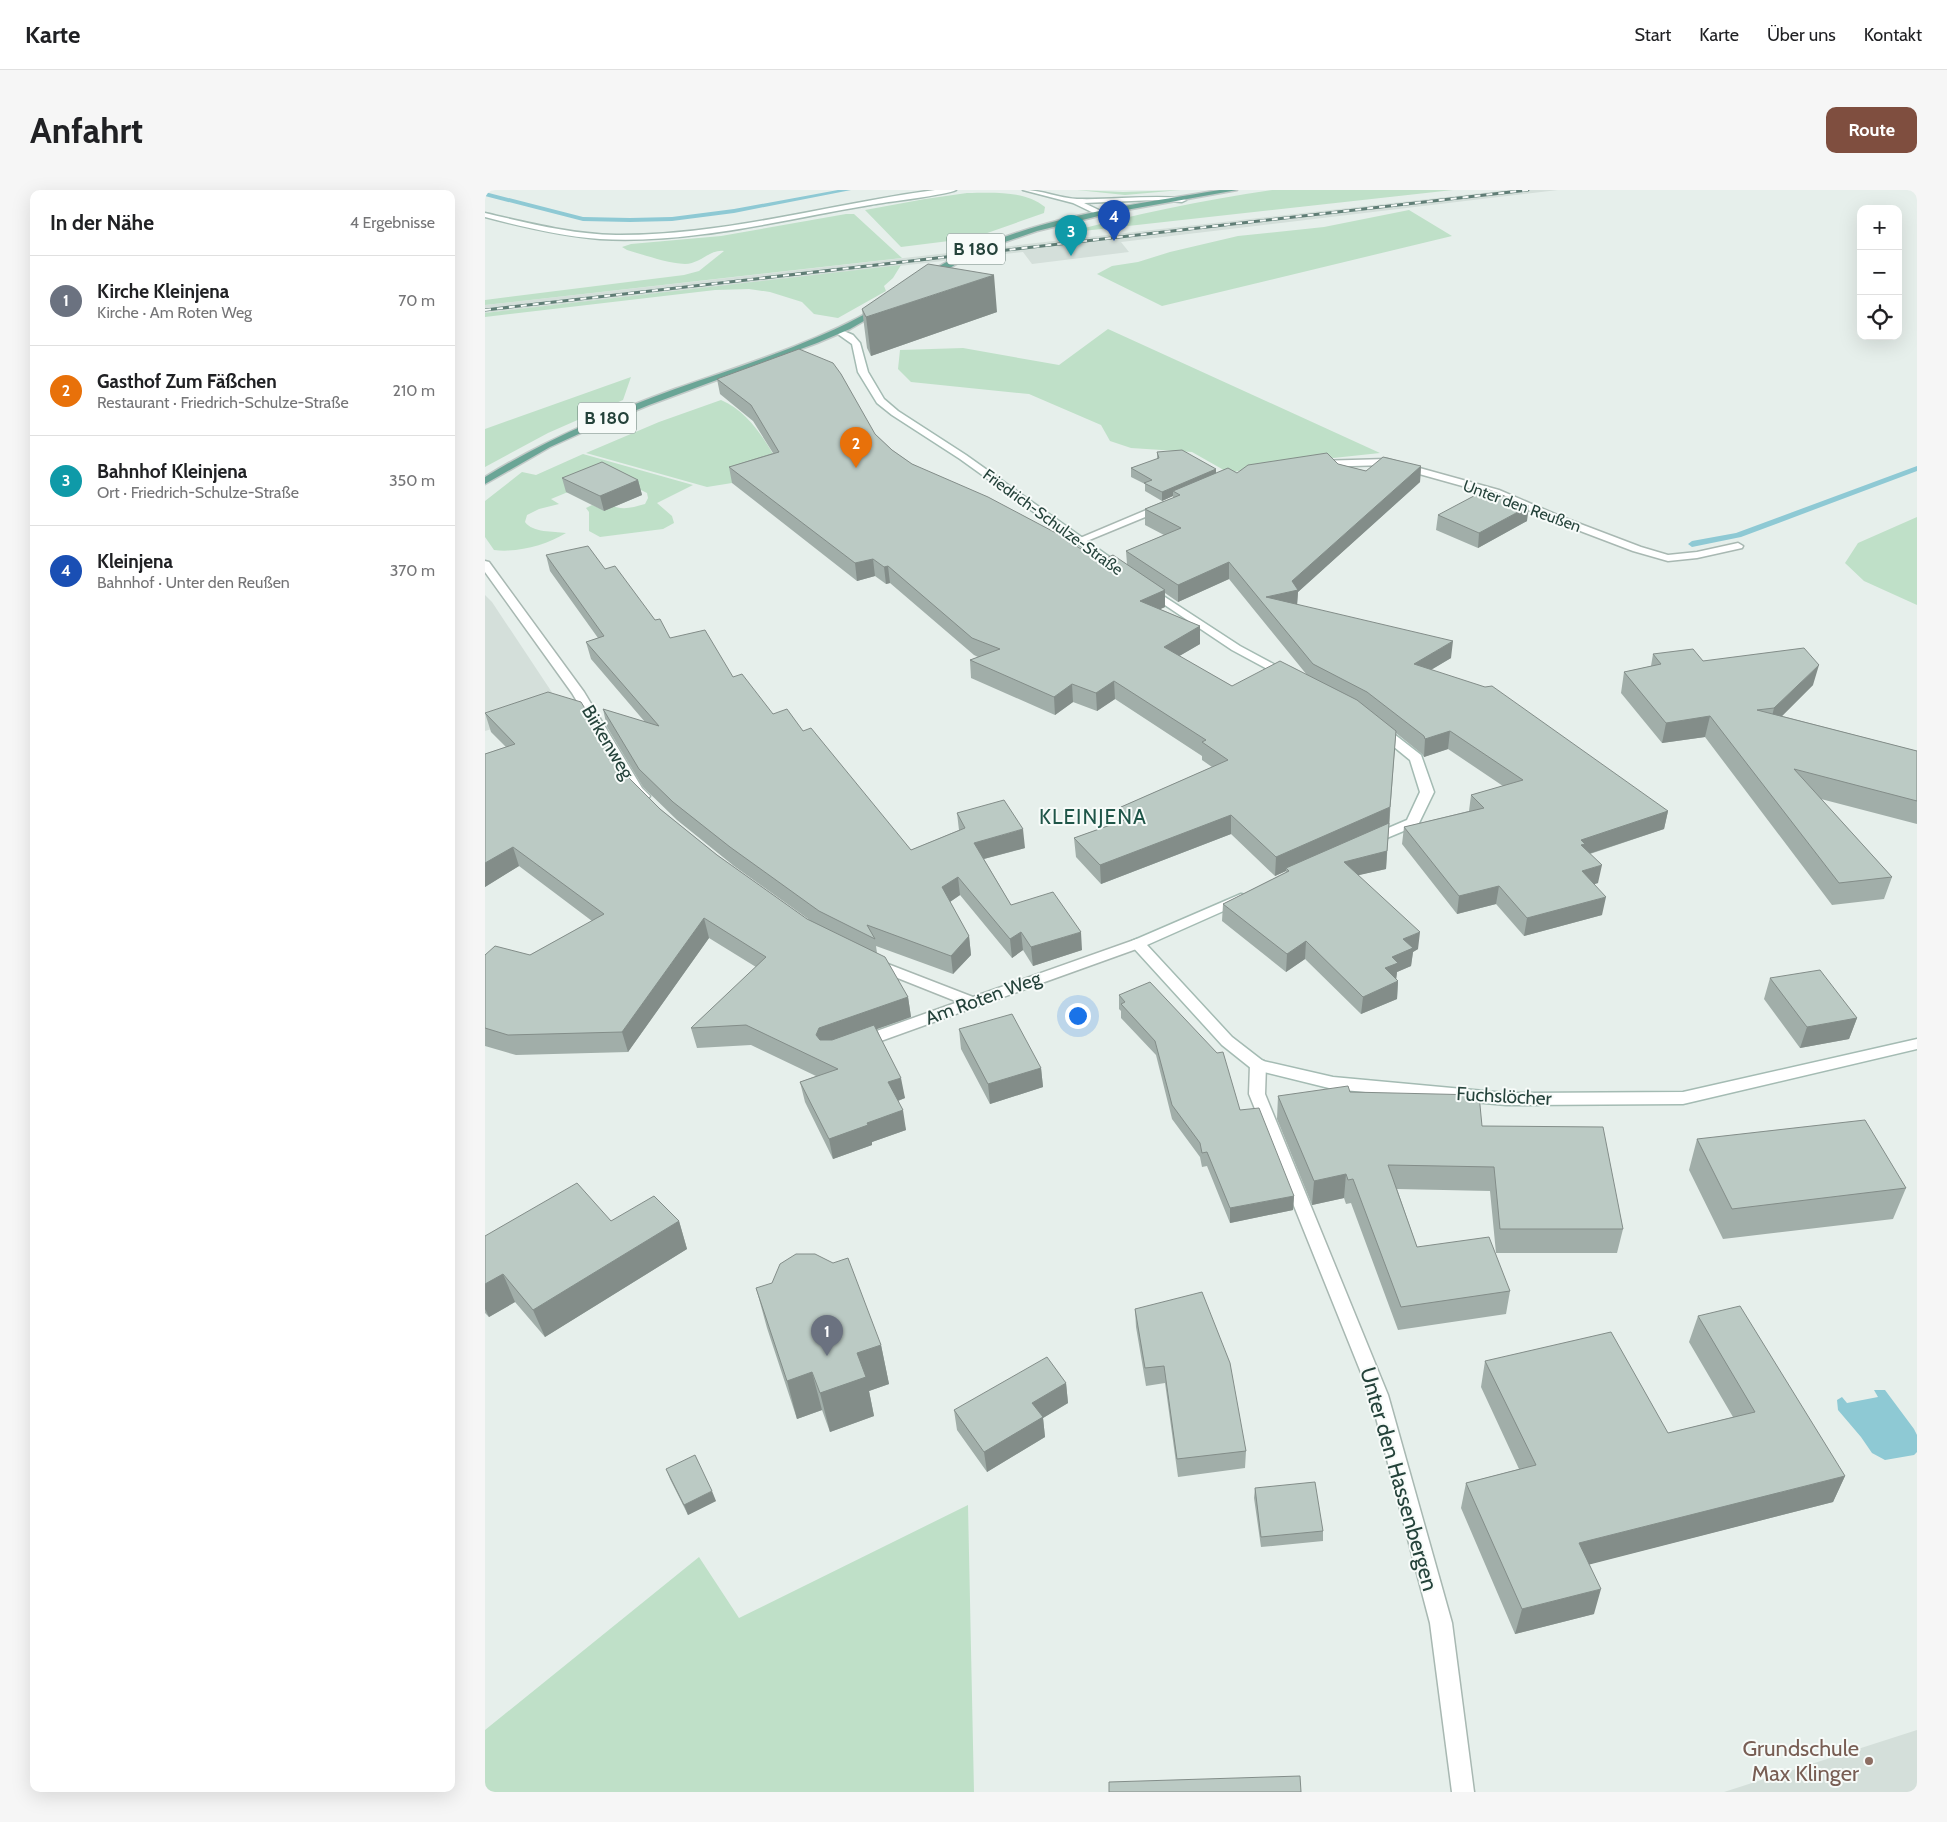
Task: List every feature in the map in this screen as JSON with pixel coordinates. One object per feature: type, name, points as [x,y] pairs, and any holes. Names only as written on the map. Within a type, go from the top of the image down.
[{"type":"main road","name":"B 180","points":[[920,283],[952,262],[994,242],[1044,226],[1233,190]]},
{"type":"main road","name":"B 180","points":[[485,481],[525,456],[607,418],[839,332],[889,304]]},
{"type":"street","points":[[485,215],[569,234],[614,237],[659,236],[735,228],[952,190]]},
{"type":"street","points":[[1027,190],[1075,200],[1155,198],[1182,200]]},
{"type":"street","points":[[1075,200],[1100,214]]},
{"type":"street","name":"Friedrich-Schulze-Straße","points":[[839,332],[850,337],[855,343],[863,372],[880,400],[895,413],[963,457],[1078,541],[1236,648],[1303,683]]},
{"type":"street","name":"Unter den Reußen","points":[[1309,465],[1387,462],[1495,492],[1637,549],[1668,558],[1697,555],[1738,546]]},
{"type":"street","points":[[1078,541],[1172,502]]},
{"type":"street","name":"Birkenweg","points":[[485,564],[577,692],[637,790],[651,804]]},
{"type":"street","points":[[1360,846],[1413,822],[1427,792],[1416,758],[1368,719]]},
{"type":"street","points":[[1137,944],[1253,893]]},
{"type":"street","name":"Am Roten Weg","points":[[847,1047],[1137,944]]},
{"type":"street","name":"Fuchslöcher","points":[[1137,944],[1227,1041],[1258,1065],[1333,1083],[1506,1099],[1683,1098],[1917,1044]]},
{"type":"street","points":[[860,956],[877,965],[971,1002]]},
{"type":"street","name":"Unter den Hassenbergen","points":[[1258,1065],[1257,1094],[1379,1395],[1441,1623],[1463,1792]]},
{"type":"shaded area","points":[[1509,190],[1558,190],[1121,242],[1129,252],[1032,264],[1023,252],[485,313],[485,305]]},
{"type":"shaded area","points":[[485,595],[492,602],[561,706],[554,711],[485,731]]},
{"type":"shaded area","name":"Grundschule Max Klinger","points":[[1917,1730],[1917,1792],[1724,1792]]},
{"type":"green space","points":[[1077,190],[1123,192],[1181,190],[1125,195]]},
{"type":"green space","points":[[1272,190],[1453,190],[1065,233],[1168,208]]},
{"type":"green space","points":[[967,193],[1018,195],[1045,207],[1044,213],[973,238],[901,247],[865,210],[925,199]]},
{"type":"green space","points":[[1409,210],[1452,236],[1162,306],[1097,274],[1112,266],[1138,262],[1170,252],[1238,236],[1324,227]]},
{"type":"green space","points":[[854,214],[902,258],[485,305],[485,300],[684,275],[699,271],[724,251],[714,252],[695,262],[685,264],[670,262],[622,247],[631,244],[721,236]]},
{"type":"green space","points":[[901,265],[893,278],[884,286],[886,291],[838,318],[814,314],[802,302],[770,292],[749,289],[715,290],[485,317],[485,313]]},
{"type":"green space","points":[[1108,329],[1380,453],[1267,465],[1229,473],[1192,452],[1131,448],[1110,441],[1101,425],[1029,394],[911,382],[898,369],[900,350],[963,348],[1059,365]]},
{"type":"green space","points":[[631,377],[623,400],[548,433],[485,467],[485,429]]},
{"type":"green space","points":[[721,400],[741,413],[757,429],[782,469],[732,483],[707,487],[586,453],[659,422]]},
{"type":"green space","points":[[583,454],[693,485],[657,503],[672,516],[674,523],[663,529],[600,537],[589,531],[589,512],[586,508],[592,505],[599,508],[609,504],[622,508],[635,507],[645,504],[648,498],[647,493],[635,487],[568,492],[551,499],[559,504],[539,509],[527,515],[525,522],[538,530],[566,533],[531,547],[503,551],[494,550],[485,537],[485,501],[522,472],[536,475]]},
{"type":"green space","points":[[1917,517],[1917,605],[1864,581],[1845,563],[1858,543]]},
{"type":"green space","points":[[968,1505],[974,1792],[485,1792],[485,1730],[699,1557],[739,1618]]},
{"type":"water","points":[[1874,1390],[1885,1390],[1914,1429],[1917,1435],[1917,1452],[1914,1455],[1885,1460],[1872,1453],[1838,1410],[1837,1400],[1842,1397],[1847,1403],[1878,1397]]},
{"type":"building","points":[[928,264],[994,275],[866,317],[862,309]]},
{"type":"building","points":[[799,349],[833,363],[875,434],[892,450],[912,464],[988,497],[1056,533],[1100,561],[1113,555],[1165,590],[1140,601],[1200,626],[1164,647],[1232,686],[1280,661],[1357,700],[1396,731],[1390,807],[1276,857],[1231,815],[1100,865],[1074,838],[1130,818],[1121,807],[1228,760],[1202,742],[1206,740],[1114,681],[1096,693],[1072,684],[1054,697],[970,660],[1000,649],[972,638],[888,566],[884,567],[873,559],[855,563],[729,467],[779,452],[751,405],[717,379]]},
{"type":"building","points":[[1182,450],[1216,469],[1162,492],[1144,483],[1152,480],[1131,468],[1159,458],[1157,452]]},
{"type":"building","points":[[1327,453],[1338,464],[1366,471],[1383,457],[1421,466],[1292,581],[1298,590],[1266,597],[1453,641],[1414,664],[1485,687],[1492,686],[1668,811],[1581,840],[1585,844],[1581,845],[1602,865],[1582,871],[1606,897],[1527,918],[1499,886],[1459,896],[1404,827],[1484,808],[1471,795],[1523,780],[1450,731],[1425,739],[1424,736],[1367,692],[1313,664],[1229,562],[1178,585],[1126,551],[1181,528],[1145,509],[1180,495],[1173,491],[1228,468],[1237,473],[1248,465]]},
{"type":"building","points":[[602,462],[638,480],[600,496],[562,478]]},
{"type":"building","points":[[1487,489],[1529,506],[1479,533],[1438,515]]},
{"type":"building","points":[[588,546],[605,569],[615,566],[655,620],[660,619],[670,638],[705,630],[733,677],[742,674],[773,714],[787,709],[803,731],[811,728],[911,850],[965,828],[957,813],[1004,800],[1023,829],[974,843],[1011,905],[1053,892],[1081,932],[1031,947],[1021,932],[1010,939],[958,877],[942,887],[969,936],[951,956],[867,925],[875,939],[819,911],[730,847],[673,802],[639,769],[603,709],[659,726],[586,642],[604,636],[546,555]]},
{"type":"building","points":[[1804,648],[1819,665],[1774,708],[1757,710],[1917,751],[1917,801],[1794,769],[1892,877],[1839,883],[1710,716],[1666,723],[1624,672],[1661,664],[1653,654],[1693,649],[1703,661]]},
{"type":"building","points":[[548,692],[581,702],[626,775],[660,809],[717,855],[807,919],[885,957],[908,997],[819,1028],[816,1035],[820,1040],[832,1040],[874,1025],[901,1078],[888,1082],[903,1110],[829,1139],[800,1082],[838,1069],[746,1025],[691,1028],[766,957],[704,918],[622,1032],[508,1035],[485,1028],[485,955],[495,946],[530,955],[604,914],[513,847],[485,863],[485,754],[515,744],[485,713]]},
{"type":"building","points":[[1389,823],[1387,851],[1344,862],[1420,932],[1403,939],[1413,948],[1392,957],[1398,963],[1385,968],[1398,981],[1363,997],[1306,941],[1287,954],[1223,904],[1289,871],[1286,868]]},
{"type":"building","points":[[1820,970],[1857,1018],[1807,1027],[1770,978]]},
{"type":"building","points":[[1150,982],[1217,1053],[1223,1052],[1240,1110],[1259,1108],[1294,1196],[1230,1208],[1207,1152],[1202,1153],[1200,1143],[1172,1105],[1155,1041],[1121,1004],[1125,1002],[1119,995]]},
{"type":"building","points":[[1012,1014],[1041,1068],[988,1084],[959,1029]]},
{"type":"building","points":[[1348,1086],[1350,1092],[1479,1095],[1482,1126],[1603,1127],[1623,1229],[1500,1229],[1494,1167],[1388,1165],[1417,1247],[1489,1237],[1510,1291],[1401,1307],[1353,1179],[1348,1180],[1346,1174],[1314,1181],[1278,1096]]},
{"type":"building","points":[[1865,1120],[1906,1188],[1732,1209],[1697,1139]]},
{"type":"building","points":[[577,1183],[611,1221],[654,1196],[679,1221],[533,1310],[503,1274],[485,1284],[485,1236]]},
{"type":"building","points":[[796,1254],[815,1254],[833,1263],[848,1258],[881,1345],[857,1353],[866,1377],[820,1393],[812,1372],[787,1381],[756,1288],[772,1283],[780,1264]]},
{"type":"building","points":[[1202,1292],[1230,1363],[1246,1451],[1177,1459],[1164,1366],[1145,1368],[1135,1309]]},
{"type":"building","points":[[1740,1306],[1845,1476],[1579,1543],[1601,1589],[1522,1609],[1466,1483],[1536,1465],[1485,1361],[1611,1332],[1668,1433],[1755,1412],[1698,1316]]},
{"type":"building","points":[[1047,1357],[1066,1383],[1032,1403],[1043,1417],[984,1452],[954,1410]]},
{"type":"building","points":[[695,1455],[712,1491],[684,1505],[666,1469]]},
{"type":"building","points":[[1315,1482],[1323,1531],[1261,1537],[1255,1488]]},
{"type":"building","points":[[1300,1776],[1301,1792],[1109,1792],[1109,1782]]},
{"type":"waterway","points":[[485,194],[583,219],[630,220],[672,219],[734,211],[848,190]]},
{"type":"waterway","points":[[1692,544],[1738,535],[1917,468]]},
{"type":"railway","points":[[485,310],[1528,190]]},
{"type":"place","name":"Kleinjena","points":[[1114,241]]},
{"type":"place","name":"Bahnhof Kleinjena","points":[[1071,256]]},
{"type":"place","name":"Gasthof Zum Fäßchen","points":[[856,468]]},
{"type":"place","name":"Kirche Kleinjena","points":[[827,1356]]},
{"type":"place","name":"Grundschule Max Klinger","points":[[1869,1761]]},
{"type":"district","name":"KLEINJENA","points":[[1093,816]]}]
